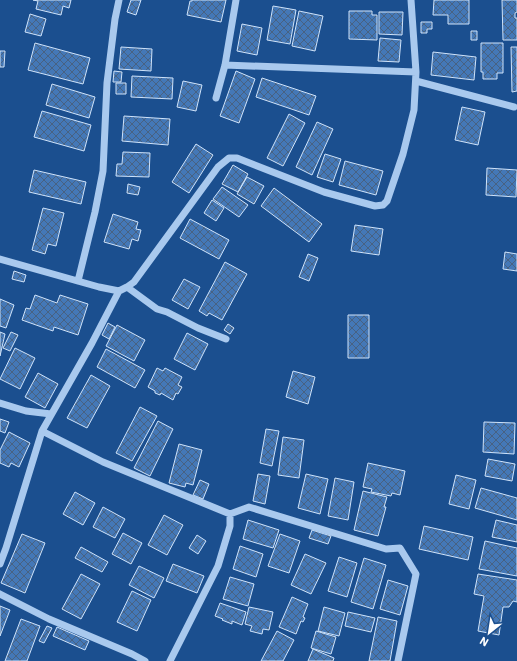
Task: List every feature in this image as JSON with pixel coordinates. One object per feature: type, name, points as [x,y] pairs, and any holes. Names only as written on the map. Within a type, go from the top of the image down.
[{"type":"street","points":[[78,281],[95,212],[103,171],[107,84],[115,19],[119,0]]},
{"type":"street","points":[[216,98],[225,65],[236,0]]},
{"type":"street","points":[[0,564],[42,431],[92,343],[119,291],[134,282],[218,167],[229,158],[237,158],[324,192],[374,206],[383,205],[387,201],[403,154],[414,110],[416,72],[411,0]]},
{"type":"street","points":[[225,65],[416,72]]},
{"type":"street","points":[[416,81],[514,107]]},
{"type":"street","points":[[0,259],[119,291]]},
{"type":"street","points":[[127,287],[157,309],[167,312],[226,340]]},
{"type":"street","points":[[0,403],[26,411],[52,414]]},
{"type":"street","points":[[42,431],[102,462],[230,514],[249,507],[386,549],[400,548],[416,574],[398,661]]},
{"type":"street","points":[[170,661],[218,566],[230,526],[230,514]]},
{"type":"street","points":[[0,594],[49,619],[132,654],[145,661]]},
{"type":"building","points":[[33,0],[71,0],[69,8],[63,6],[61,15],[36,9],[38,1]]},
{"type":"building","points":[[131,0],[141,0],[136,15],[127,12]]},
{"type":"building","points":[[226,0],[221,22],[187,15],[190,1]]},
{"type":"building","points":[[434,0],[469,0],[469,24],[448,24],[448,15],[433,15]]},
{"type":"building","points":[[502,0],[517,0],[517,12],[515,13],[515,18],[517,18],[517,40],[503,40]]},
{"type":"building","points":[[273,6],[296,10],[290,44],[267,40]]},
{"type":"building","points":[[299,11],[323,16],[315,51],[292,46]]},
{"type":"building","points":[[349,11],[372,11],[372,15],[377,15],[377,40],[349,39]]},
{"type":"building","points":[[379,12],[403,12],[402,35],[379,34]]},
{"type":"building","points":[[30,14],[46,19],[41,36],[25,32]]},
{"type":"building","points":[[421,22],[432,22],[432,29],[427,29],[427,33],[421,33]]},
{"type":"building","points":[[242,24],[262,28],[257,55],[237,51]]},
{"type":"building","points":[[471,31],[477,31],[477,40],[471,40]]},
{"type":"building","points":[[380,38],[401,40],[399,62],[378,61]]},
{"type":"building","points":[[35,43],[90,58],[83,84],[28,70]]},
{"type":"building","points":[[481,43],[503,43],[503,73],[497,73],[497,79],[483,79],[483,72],[481,72]]},
{"type":"building","points":[[121,47],[152,49],[151,71],[119,69]]},
{"type":"building","points":[[511,47],[517,47],[517,91],[512,92]]},
{"type":"building","points":[[0,51],[5,51],[4,67],[0,67]]},
{"type":"building","points":[[433,52],[476,57],[474,80],[431,75]]},
{"type":"building","points":[[114,71],[122,72],[121,82],[113,82]]},
{"type":"building","points":[[236,71],[255,79],[239,123],[220,116]]},
{"type":"building","points":[[132,76],[173,78],[172,99],[131,97]]},
{"type":"building","points":[[262,78],[316,96],[309,115],[256,97]]},
{"type":"building","points":[[183,81],[202,85],[196,111],[177,107]]},
{"type":"building","points":[[116,83],[126,83],[126,94],[116,94]]},
{"type":"building","points":[[52,84],[95,97],[89,118],[46,105]]},
{"type":"building","points":[[462,107],[485,112],[478,145],[455,140]]},
{"type":"building","points":[[42,111],[91,125],[84,151],[34,137]]},
{"type":"building","points":[[289,114],[305,123],[283,166],[267,158]]},
{"type":"building","points":[[124,116],[170,119],[168,145],[122,141]]},
{"type":"building","points":[[317,122],[333,129],[312,175],[296,167]]},
{"type":"building","points":[[196,144],[213,155],[189,193],[172,182]]},
{"type":"building","points":[[123,152],[150,153],[149,177],[116,176],[117,164],[122,164]]},
{"type":"building","points":[[325,154],[341,159],[333,182],[317,177]]},
{"type":"building","points":[[345,161],[383,171],[376,195],[339,185]]},
{"type":"building","points":[[233,165],[248,174],[238,192],[222,184]]},
{"type":"building","points":[[487,168],[517,170],[516,197],[486,195]]},
{"type":"building","points":[[34,170],[86,182],[81,204],[29,192]]},
{"type":"building","points":[[247,177],[264,186],[254,204],[237,194]]},
{"type":"building","points":[[128,184],[140,187],[138,195],[127,193]]},
{"type":"building","points":[[222,187],[248,205],[239,217],[213,199]]},
{"type":"building","points":[[274,188],[322,224],[309,242],[261,206]]},
{"type":"building","points":[[212,200],[224,208],[216,221],[204,213]]},
{"type":"building","points":[[43,208],[64,213],[56,246],[48,244],[45,254],[32,250]]},
{"type":"building","points":[[113,214],[138,222],[136,229],[141,230],[138,241],[132,239],[129,249],[104,242]]},
{"type":"building","points":[[190,219],[229,240],[219,259],[180,238]]},
{"type":"building","points":[[355,225],[383,229],[379,255],[351,251]]},
{"type":"building","points":[[505,252],[517,254],[517,271],[503,269]]},
{"type":"building","points":[[308,254],[318,258],[309,281],[299,277]]},
{"type":"building","points":[[225,262],[247,274],[222,320],[209,313],[207,316],[199,311]]},
{"type":"building","points":[[14,271],[26,275],[24,282],[12,279]]},
{"type":"building","points":[[184,279],[200,287],[188,309],[172,300]]},
{"type":"building","points":[[35,295],[57,303],[60,295],[88,304],[78,335],[54,327],[53,331],[22,320],[26,308],[30,309]]},
{"type":"building","points":[[0,299],[14,305],[6,328],[0,326]]},
{"type":"building","points":[[348,315],[369,315],[369,358],[348,358]]},
{"type":"building","points":[[108,323],[115,327],[109,339],[102,335]]},
{"type":"building","points":[[228,324],[234,328],[230,334],[224,330]]},
{"type":"building","points":[[117,325],[145,340],[134,361],[106,346]]},
{"type":"building","points":[[0,332],[5,334],[0,356]]},
{"type":"building","points":[[11,332],[18,335],[10,351],[3,348]]},
{"type":"building","points":[[187,333],[208,344],[195,370],[174,359]]},
{"type":"building","points":[[15,348],[35,358],[20,389],[0,379]]},
{"type":"building","points":[[106,349],[145,370],[135,388],[97,367]]},
{"type":"building","points":[[157,368],[163,371],[165,368],[182,377],[178,385],[182,387],[178,394],[176,393],[173,400],[161,393],[160,395],[155,393],[155,391],[148,387]]},
{"type":"building","points":[[293,371],[315,377],[308,404],[286,397]]},
{"type":"building","points":[[38,373],[58,384],[45,408],[25,397]]},
{"type":"building","points":[[91,375],[110,386],[87,428],[67,418]]},
{"type":"building","points":[[140,407],[157,416],[132,461],[116,453]]},
{"type":"building","points":[[0,419],[9,422],[5,433],[0,431]]},
{"type":"building","points":[[158,421],[173,429],[150,476],[134,468]]},
{"type":"building","points":[[484,422],[515,423],[514,454],[483,452]]},
{"type":"building","points":[[266,429],[279,431],[272,466],[260,463]]},
{"type":"building","points":[[9,432],[30,443],[19,467],[11,463],[9,467],[0,463],[0,450]]},
{"type":"building","points":[[283,437],[304,440],[299,478],[278,475]]},
{"type":"building","points":[[179,444],[202,450],[193,485],[186,483],[185,487],[169,483]]},
{"type":"building","points":[[488,459],[515,464],[512,481],[485,476]]},
{"type":"building","points":[[368,463],[405,471],[400,495],[392,493],[391,496],[371,492],[372,489],[363,487]]},
{"type":"building","points":[[258,474],[270,476],[265,504],[253,501]]},
{"type":"building","points":[[306,474],[328,479],[320,514],[298,508]]},
{"type":"building","points":[[456,475],[476,480],[469,509],[449,504]]},
{"type":"building","points":[[335,478],[354,482],[348,520],[328,516]]},
{"type":"building","points":[[200,480],[209,484],[203,499],[193,495]]},
{"type":"building","points":[[481,488],[517,498],[517,520],[475,508]]},
{"type":"building","points":[[363,491],[387,497],[384,507],[386,507],[378,536],[354,530]]},
{"type":"building","points":[[75,492],[95,503],[83,525],[63,514]]},
{"type":"building","points":[[103,507],[125,519],[115,538],[93,527]]},
{"type":"building","points":[[164,515],[183,525],[167,555],[148,545]]},
{"type":"building","points":[[248,520],[279,530],[273,548],[243,539]]},
{"type":"building","points":[[496,520],[517,525],[517,542],[492,537]]},
{"type":"building","points":[[424,526],[473,537],[468,560],[419,549]]},
{"type":"building","points":[[312,530],[331,536],[328,544],[309,538]]},
{"type":"building","points":[[123,533],[142,543],[131,564],[112,554]]},
{"type":"building","points":[[22,534],[45,543],[25,593],[1,583]]},
{"type":"building","points":[[280,534],[300,541],[289,573],[268,566]]},
{"type":"building","points":[[197,535],[206,541],[198,554],[189,548]]},
{"type":"building","points":[[485,541],[517,548],[517,576],[479,569]]},
{"type":"building","points":[[240,546],[263,554],[256,577],[233,569]]},
{"type":"building","points":[[81,547],[108,562],[102,572],[75,558]]},
{"type":"building","points":[[305,554],[326,563],[311,594],[291,585]]},
{"type":"building","points":[[339,557],[357,563],[347,597],[328,591]]},
{"type":"building","points":[[364,558],[386,565],[373,609],[351,602]]},
{"type":"building","points":[[173,564],[204,576],[197,593],[166,581]]},
{"type":"building","points":[[139,566],[164,578],[154,598],[129,585]]},
{"type":"building","points":[[81,574],[100,584],[81,619],[62,609]]},
{"type":"building","points":[[478,574],[517,580],[517,602],[513,601],[509,607],[503,607],[499,635],[478,631],[484,596],[474,594]]},
{"type":"building","points":[[230,577],[254,584],[248,606],[223,599]]},
{"type":"building","points":[[388,580],[408,586],[400,615],[380,609]]},
{"type":"building","points":[[132,591],[151,600],[137,631],[117,622]]},
{"type":"building","points":[[292,597],[308,604],[303,617],[305,618],[303,622],[301,621],[296,634],[279,627]]},
{"type":"building","points":[[220,603],[246,612],[242,625],[232,621],[232,624],[215,616]]},
{"type":"building","points":[[0,606],[10,610],[0,636]]},
{"type":"building","points":[[249,607],[273,612],[269,630],[263,629],[262,634],[250,631],[252,626],[245,624]]},
{"type":"building","points":[[324,607],[345,613],[339,636],[318,631]]},
{"type":"building","points":[[348,612],[375,618],[371,632],[345,626]]},
{"type":"building","points":[[378,617],[397,621],[390,661],[369,661]]},
{"type":"building","points":[[21,619],[40,626],[27,661],[5,661]]},
{"type":"building","points":[[47,626],[52,628],[44,643],[39,641]]},
{"type":"building","points":[[57,627],[89,641],[85,650],[53,636]]},
{"type":"building","points":[[277,631],[294,640],[283,661],[261,661]]},
{"type":"building","points":[[316,631],[336,637],[331,654],[311,648]]},
{"type":"building","points":[[313,649],[334,658],[333,661],[308,661]]}]
